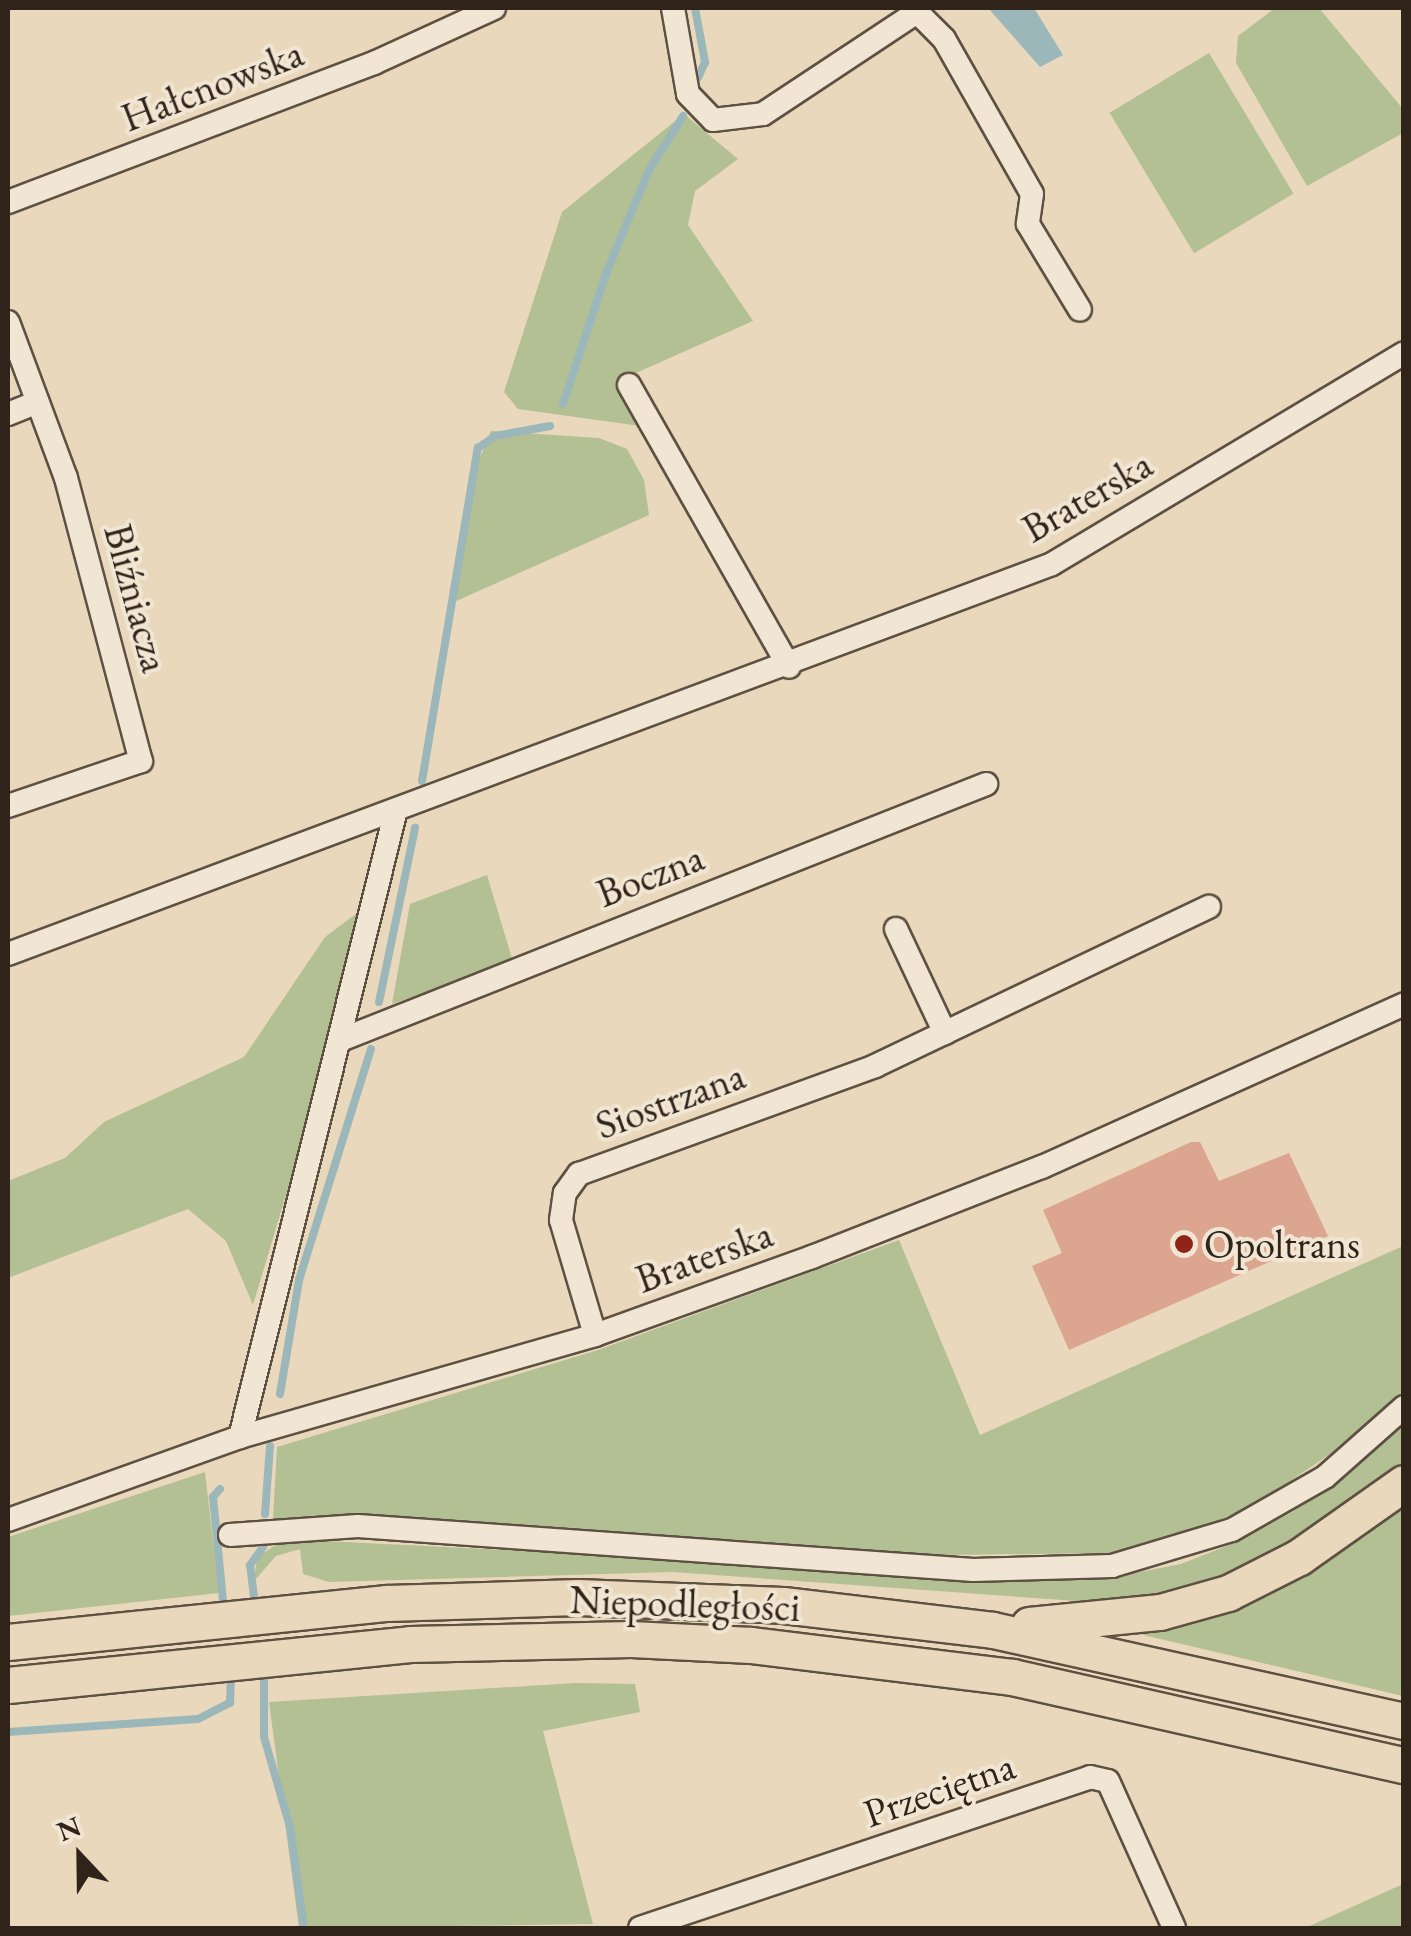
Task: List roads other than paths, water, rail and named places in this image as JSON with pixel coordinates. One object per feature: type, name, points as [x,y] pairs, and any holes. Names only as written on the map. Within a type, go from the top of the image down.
[{"type":"highway","points":[[993,1630],[1160,1612],[1228,1593],[1300,1557],[1404,1483]]},
{"type":"highway","name":"Niepodległości","points":[[8,1642],[272,1614],[626,1598],[784,1605],[993,1630]]},
{"type":"highway","points":[[993,1630],[1404,1721]]},
{"type":"highway","name":"Niepodległości","points":[[8,1686],[276,1655],[631,1639],[876,1656],[1136,1701],[1352,1752]]},
{"type":"highway","points":[[1352,1752],[1404,1765]]},
{"type":"highway","points":[[1352,1752],[1404,1774]]},
{"type":"street","name":"Hałcnowska","points":[[8,202],[374,63],[494,8]]},
{"type":"street","points":[[673,8],[688,94],[713,120],[764,114],[917,12],[944,39],[1032,194],[1028,224],[1080,310]]},
{"type":"street","name":"Bliźniacza","points":[[8,322],[38,402],[141,761],[8,806]]},
{"type":"street","name":"Braterska","points":[[8,954],[789,667],[1052,564],[1404,353]]},
{"type":"street","points":[[629,384],[789,667]]},
{"type":"street","points":[[8,414],[38,402]]},
{"type":"street","name":"Boczna","points":[[343,1039],[986,784]]},
{"type":"street","points":[[240,1437],[343,1039],[395,814]]},
{"type":"street","name":"Siostrzana","points":[[595,1335],[561,1220],[564,1193],[580,1174],[944,1033],[1209,907]]},
{"type":"street","points":[[896,929],[944,1033]]},
{"type":"street","name":"Braterska","points":[[8,1520],[240,1437],[595,1335],[1042,1167],[1404,1004]]},
{"type":"street","points":[[230,1535],[358,1526],[972,1570],[1112,1566],[1232,1530],[1325,1477],[1404,1407]]},
{"type":"street","name":"Przeciętna","points":[[640,1928],[1090,1777],[1108,1781],[1174,1928]]},
{"type":"water","points":[[988,8],[1034,8],[1063,55],[1040,67]]},
{"type":"waterway","points":[[695,8],[705,62],[698,78]]},
{"type":"waterway","points":[[563,404],[607,271],[649,170],[683,116]]},
{"type":"waterway","points":[[422,781],[478,448],[495,436],[550,426]]},
{"type":"waterway","points":[[379,1002],[415,828]]},
{"type":"waterway","points":[[280,1394],[299,1280],[371,1049]]},
{"type":"waterway","points":[[265,1514],[270,1446]]},
{"type":"waterway","points":[[220,1489],[213,1497],[224,1611]]},
{"type":"waterway","points":[[255,1605],[250,1565],[263,1547]]},
{"type":"waterway","points":[[264,1668],[264,1737],[290,1827],[304,1928]]},
{"type":"waterway","points":[[8,1732],[198,1719],[230,1703],[231,1670]]},
{"type":"place","name":"Opoltrans","points":[[1184,1244]]}]
